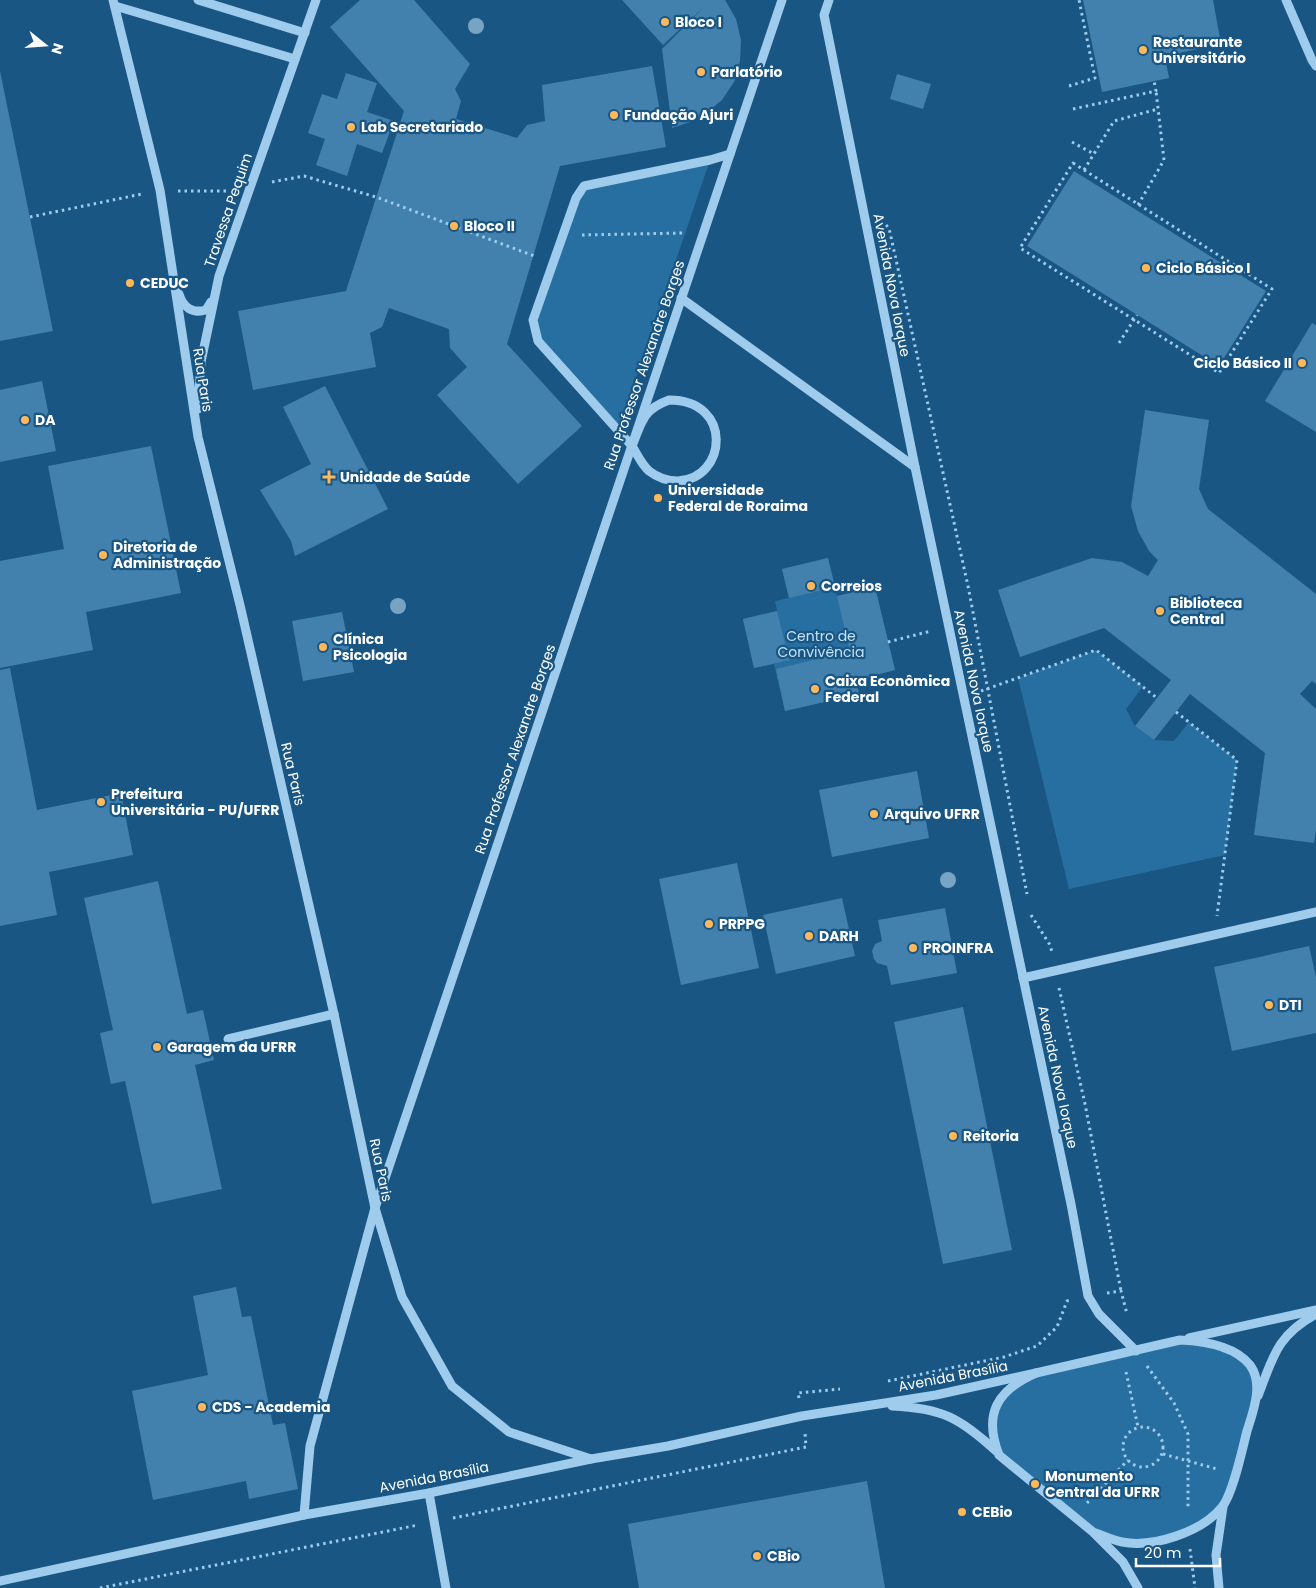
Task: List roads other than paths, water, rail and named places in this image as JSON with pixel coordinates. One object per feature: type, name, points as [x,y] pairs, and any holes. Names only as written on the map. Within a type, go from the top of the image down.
[{"type":"street","points":[[198,0],[305,33]]},
{"type":"street","name":"Travessa Pequim","points":[[198,437],[198,395],[201,362],[219,276],[316,0]]},
{"type":"street","name":"Avenida Nova Iorque","points":[[829,0],[824,15],[915,467],[1071,1204],[1088,1296],[1099,1314],[1136,1351]]},
{"type":"street","points":[[1286,0],[1316,66]]},
{"type":"street","name":"Rua Professor Alexandre Borges","points":[[304,1514],[310,1446],[375,1208],[730,154],[779,2]]},
{"type":"street","points":[[114,3],[295,58]]},
{"type":"street","name":"Rua Paris","points":[[114,3],[160,190],[198,437],[240,605],[334,1014],[375,1208],[402,1297],[452,1386],[509,1432],[590,1459]]},
{"type":"street","points":[[632,446],[647,412],[657,404],[669,400],[688,402],[704,411],[712,421],[716,433],[716,446],[712,458],[705,468],[695,476],[683,480],[670,481],[658,477],[648,470],[632,446],[538,341],[533,320],[576,198],[584,186],[710,160],[730,154]]},
{"type":"street","points":[[169,252],[181,300],[189,309],[200,312],[206,310],[211,302],[219,276]]},
{"type":"street","points":[[681,298],[915,467]]},
{"type":"street","points":[[1023,978],[1316,912]]},
{"type":"street","points":[[228,1039],[334,1014]]},
{"type":"street","points":[[999,1454],[993,1440],[991,1426],[996,1408],[1006,1391],[1018,1381],[1036,1373],[1122,1352],[1136,1351],[1226,1328],[1316,1310]]},
{"type":"street","points":[[1219,1588],[1216,1555],[1223,1506],[1235,1474],[1257,1398],[1272,1359],[1281,1342],[1292,1329],[1316,1314]]},
{"type":"street","points":[[1180,1340],[1199,1340],[1233,1351],[1250,1365],[1255,1381],[1257,1398]]},
{"type":"street","name":"Avenida Brasília","points":[[0,1581],[304,1514],[429,1493],[590,1459],[668,1446],[802,1416],[936,1394],[1036,1373]]},
{"type":"street","name":"Avenida Brasília","points":[[875,1405],[918,1407],[941,1412],[970,1429],[1093,1532]]},
{"type":"street","points":[[429,1493],[446,1588]]},
{"type":"street","points":[[1093,1532],[1121,1542],[1148,1544],[1188,1531],[1212,1518],[1223,1506]]},
{"type":"street","points":[[1093,1532],[1123,1562],[1138,1588]]},
{"type":"place","name":"Bloco I","points":[[665,22]]},
{"type":"place","name":"Restaurante Universitário","points":[[1143,50]]},
{"type":"place","name":"Parlatório","points":[[701,72]]},
{"type":"place","name":"Fundação Ajuri","points":[[614,115]]},
{"type":"place","name":"Lab Secretariado","points":[[351,127]]},
{"type":"place","name":"Bloco II","points":[[454,226]]},
{"type":"place","name":"Ciclo Básico I","points":[[1146,268]]},
{"type":"place","name":"CEDUC","points":[[130,283]]},
{"type":"place","name":"Ciclo Básico II","points":[[1302,363]]},
{"type":"place","name":"DA","points":[[25,420]]},
{"type":"place","name":"Unidade de Saúde","points":[[329,477]]},
{"type":"place","name":"Universidade Federal de Roraima","points":[[658,498]]},
{"type":"place","name":"Diretoria de Administração","points":[[103,555]]},
{"type":"place","name":"Correios","points":[[811,586]]},
{"type":"place","name":"Biblioteca Central","points":[[1160,611]]},
{"type":"place","name":"Clínica Psicologia","points":[[323,647]]},
{"type":"place","name":"Caixa Econômica Federal","points":[[815,689]]},
{"type":"place","name":"Prefeitura Universitária - PU/UFRR","points":[[101,802]]},
{"type":"place","name":"Arquivo UFRR","points":[[874,814]]},
{"type":"place","name":"PRPPG","points":[[709,924]]},
{"type":"place","name":"DARH","points":[[809,936]]},
{"type":"place","name":"PROINFRA","points":[[913,948]]},
{"type":"place","name":"DTI","points":[[1269,1005]]},
{"type":"place","name":"Garagem da UFRR","points":[[157,1047]]},
{"type":"place","name":"Reitoria","points":[[953,1136]]},
{"type":"place","name":"CDS - Academia","points":[[202,1407]]},
{"type":"place","name":"Monumento Central da UFRR","points":[[1035,1484]]},
{"type":"place","name":"CEBio","points":[[962,1512]]},
{"type":"place","name":"CBio","points":[[757,1556]]},
{"type":"park label","name":"Centro de Convivência","points":[[821,644]]}]
